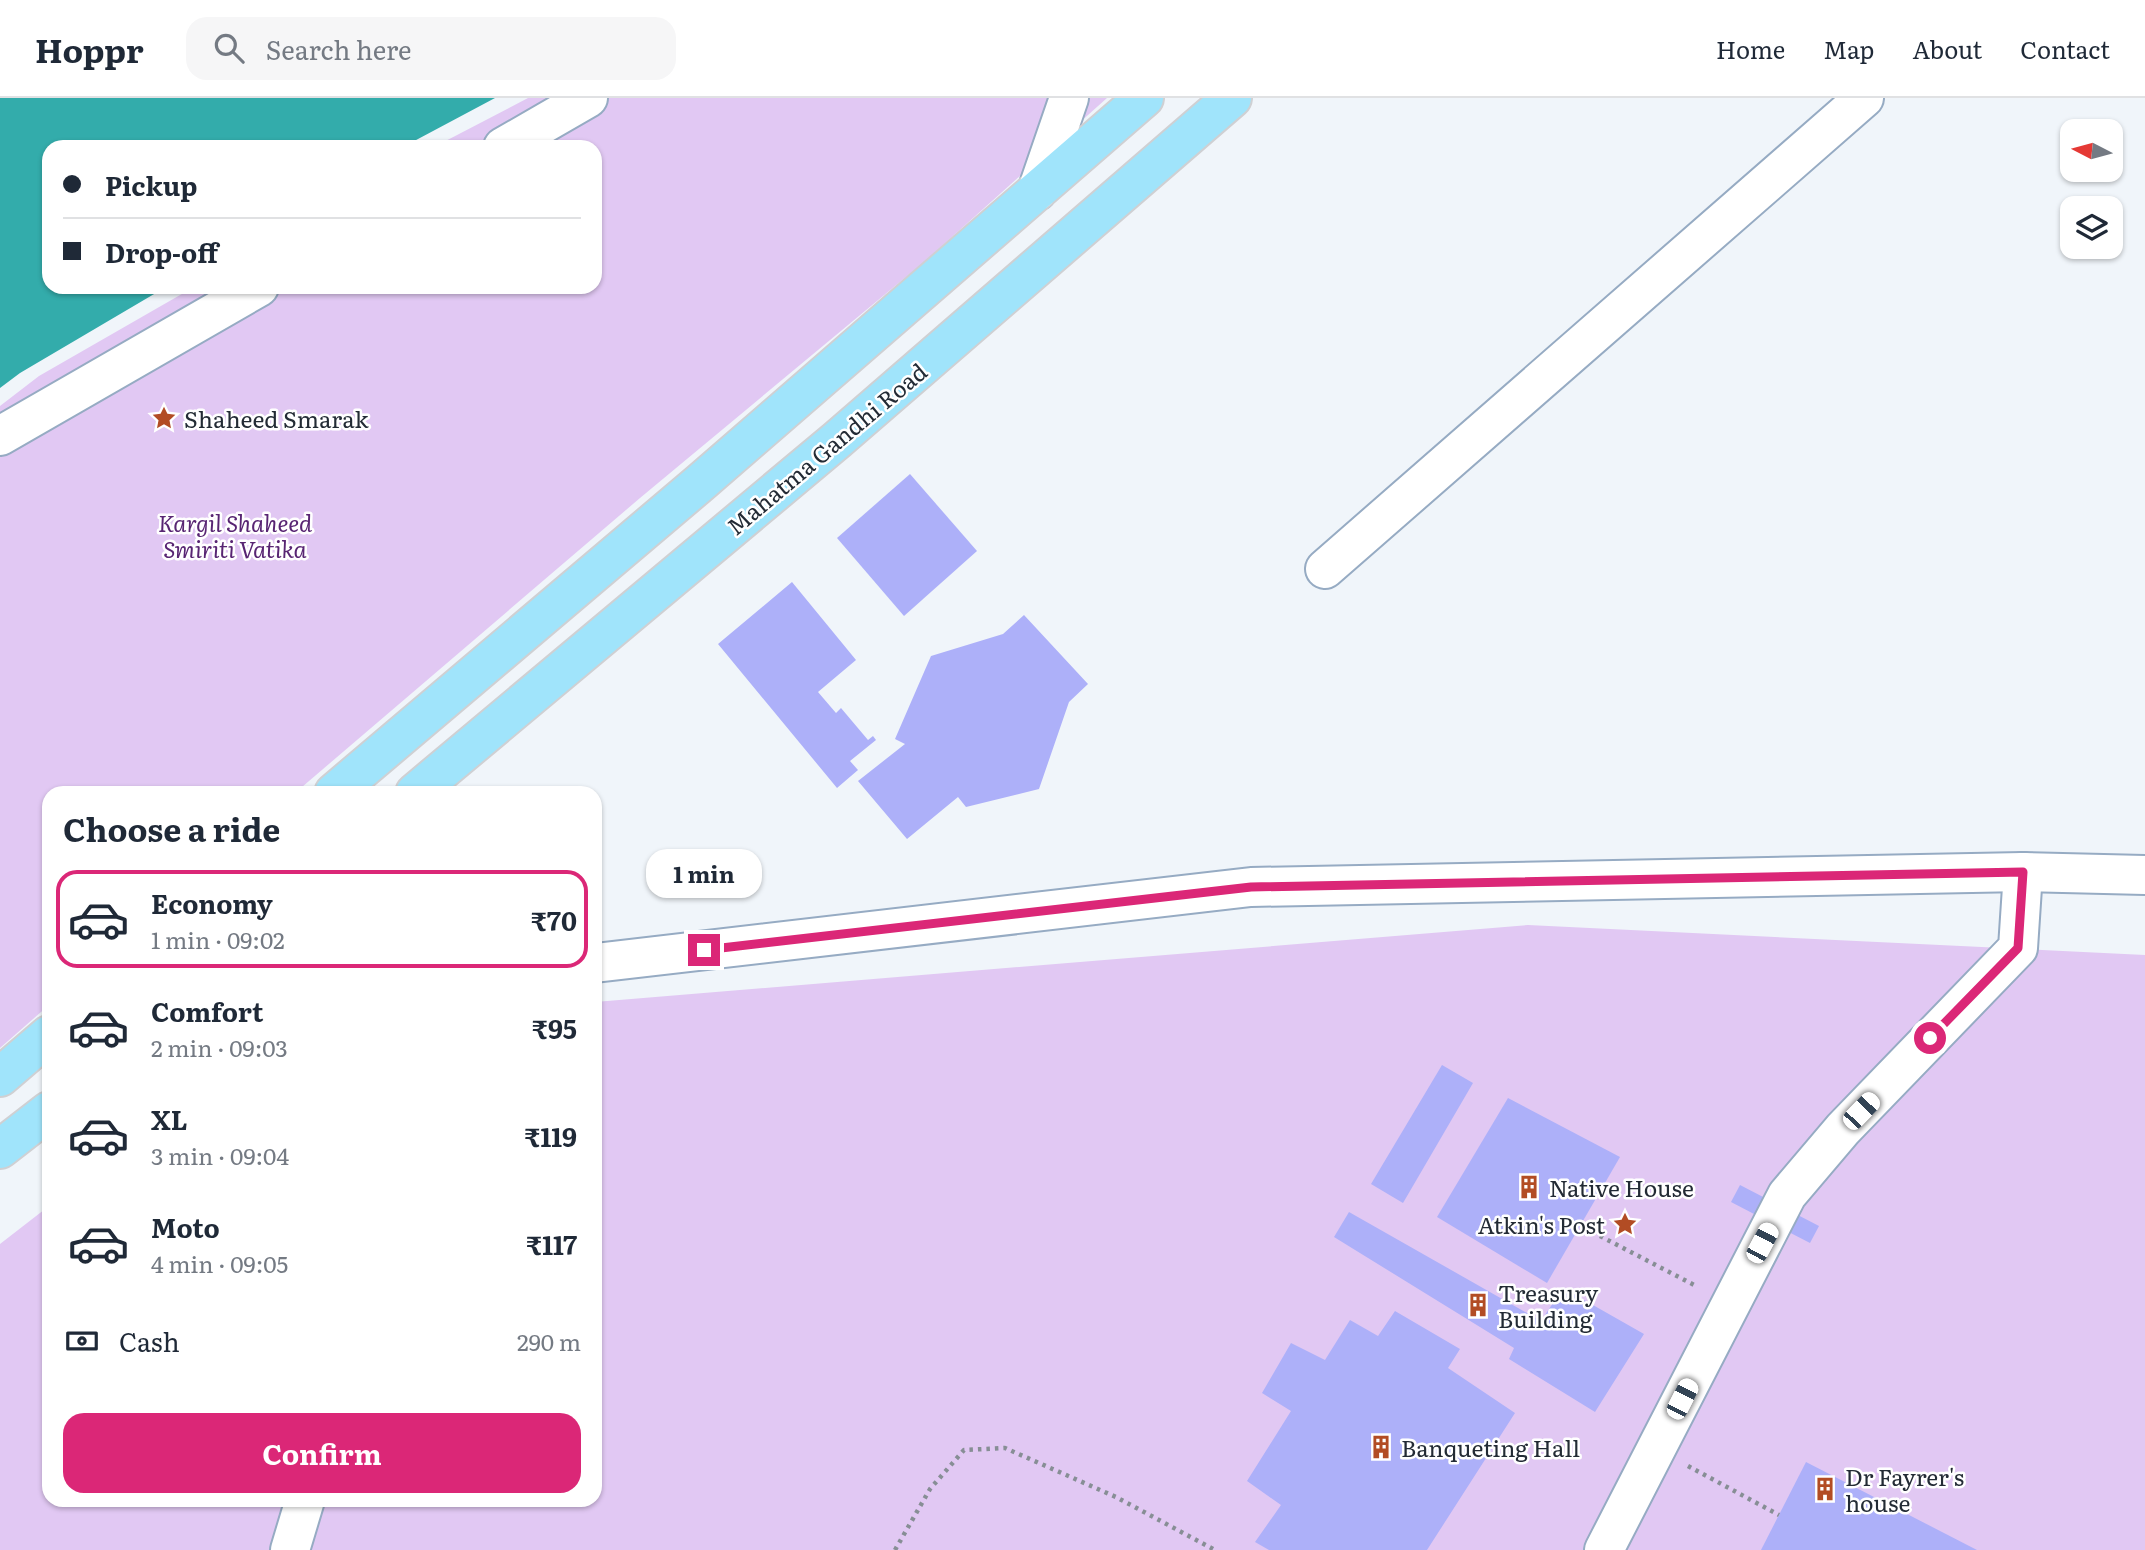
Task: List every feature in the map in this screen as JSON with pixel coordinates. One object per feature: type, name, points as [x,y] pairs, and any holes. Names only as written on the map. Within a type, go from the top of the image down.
[{"type":"main road","points":[[342,786],[700,483],[1143,98]]},
{"type":"main road","name":"Mahatma Gandhi Road","points":[[424,786],[837,440],[1232,98]]},
{"type":"main road","points":[[0,1077],[42,1041]]},
{"type":"main road","points":[[0,1149],[42,1116]]},
{"type":"street","points":[[515,140],[588,98]]},
{"type":"street","points":[[1037,191],[1069,98]]},
{"type":"street","points":[[1325,569],[1864,98]]},
{"type":"street","points":[[0,436],[247,294]]},
{"type":"street","points":[[602,962],[1251,887],[2023,872],[2145,875]]},
{"type":"street","points":[[1604,1550],[1787,1195],[1843,1129],[2018,948],[2023,872]]},
{"type":"street","points":[[290,1550],[303,1507]]},
{"type":"path","points":[[1600,1236],[1730,1303]]},
{"type":"path","points":[[895,1550],[930,1489],[964,1450],[1005,1448],[1116,1497],[1215,1550]]},
{"type":"path","points":[[1687,1465],[1779,1515]]},
{"type":"green space","name":"Kargil Shaheed Smiriti Vatika","points":[[528,98],[1107,98],[924,262],[640,498],[303,786],[42,786],[42,1011],[0,1048],[0,406],[39,376],[182,294],[602,294],[602,140],[447,140]]},
{"type":"green space","points":[[1528,925],[2145,955],[2145,1550],[0,1550],[0,1244],[42,1211],[42,1507],[602,1507],[602,1001]]},
{"type":"water","points":[[0,98],[495,98],[416,140],[42,140],[42,294],[154,294],[20,373],[0,388]]},
{"type":"building","points":[[910,474],[977,551],[904,616],[837,538]]},
{"type":"building","points":[[792,582],[856,660],[818,692],[836,713],[841,708],[868,740],[873,736],[876,740],[850,761],[858,770],[837,788],[718,644]]},
{"type":"building","points":[[1024,615],[1088,684],[1069,702],[1039,789],[966,807],[958,797],[907,839],[858,781],[905,744],[895,739],[931,656],[1003,634]]},
{"type":"building","points":[[1442,1065],[1473,1083],[1403,1203],[1371,1184]]},
{"type":"building","name":"Native House","points":[[1508,1098],[1620,1157],[1547,1283],[1437,1217]]},
{"type":"building","points":[[1740,1185],[1819,1226],[1810,1243],[1731,1202]]},
{"type":"building","name":"Treasury Building","points":[[1349,1212],[1541,1321],[1563,1288],[1644,1334],[1595,1412],[1509,1359],[1514,1348],[1334,1237]]},
{"type":"building","name":"Banqueting Hall","points":[[1395,1311],[1460,1349],[1448,1368],[1515,1413],[1427,1550],[1269,1550],[1255,1542],[1281,1505],[1247,1481],[1291,1411],[1262,1393],[1291,1343],[1325,1360],[1350,1320],[1378,1336]]},
{"type":"building","name":"Dr Fayrer's house","points":[[1806,1462],[1977,1550],[1761,1550]]},
{"type":"place","name":"Shaheed Smarak","points":[[164,418]]},
{"type":"place","name":"Native House","points":[[1529,1187]]},
{"type":"place","name":"Atkin's Post","points":[[1625,1224]]},
{"type":"place","name":"Treasury Building","points":[[1478,1305]]},
{"type":"place","name":"Banqueting Hall","points":[[1381,1447]]},
{"type":"place","name":"Dr Fayrer's house","points":[[1825,1489]]},
{"type":"route","points":[[704,950],[1251,887],[2023,872],[2018,948],[1930,1038]]}]
